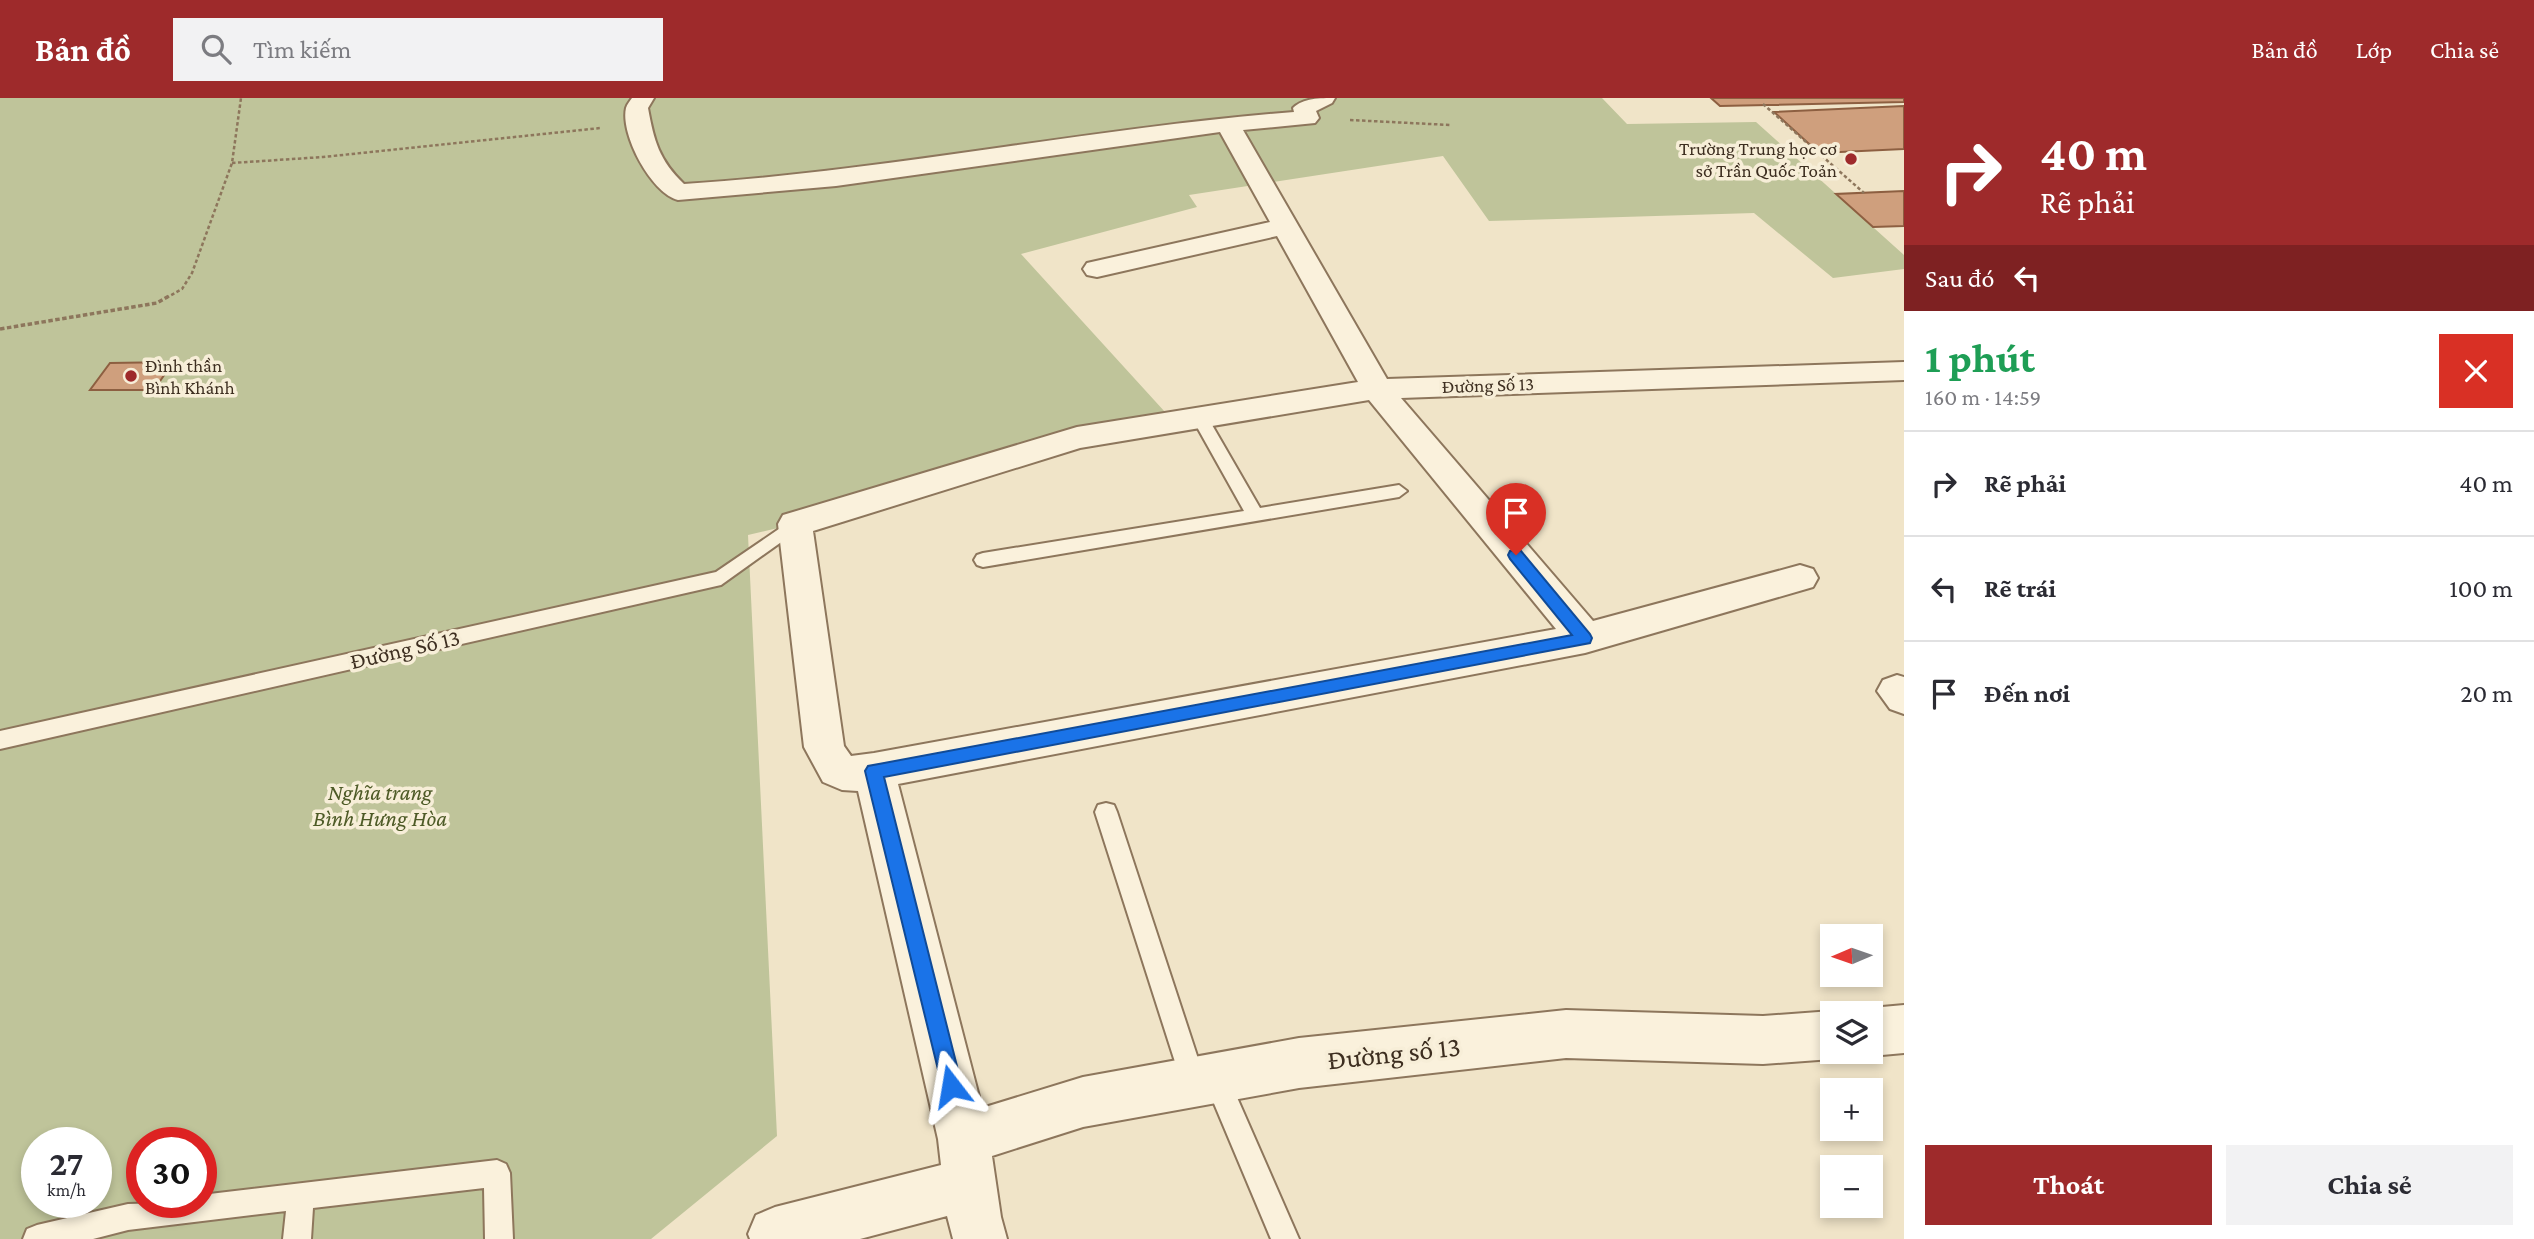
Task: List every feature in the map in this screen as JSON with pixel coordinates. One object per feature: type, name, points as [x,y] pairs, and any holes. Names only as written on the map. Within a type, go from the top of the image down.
[{"type":"street","points":[[643,98],[638,108],[640,125],[654,170],[678,192],[739,190],[926,168],[1227,123],[1307,118],[1303,110],[1307,105],[1324,98]]},
{"type":"street","points":[[1227,123],[1377,389],[1585,638]]},
{"type":"street","points":[[1097,269],[1284,226]]},
{"type":"street","name":"Đường Số 13","points":[[795,524],[1077,438],[1377,389],[1904,371]]},
{"type":"street","points":[[795,524],[824,747],[833,767],[847,775],[1585,638],[1800,578]]},
{"type":"street","points":[[874,771],[967,1161],[980,1239]]},
{"type":"street","points":[[1883,1031],[1904,1029]]},
{"type":"street","name":"Đường số 13","points":[[775,1234],[967,1161],[1083,1102],[1299,1063],[1566,1034],[1763,1040],[1820,1036]]},
{"type":"lane","points":[[1200,418],[1255,514]]},
{"type":"lane","points":[[983,560],[1399,491]]},
{"type":"lane","name":"Đường Số 13","points":[[0,740],[721,578],[795,524]]},
{"type":"lane","points":[[1106,812],[1204,1080],[1285,1239]]},
{"type":"lane","points":[[37,1239],[128,1217],[497,1173],[499,1239]]},
{"type":"lane","points":[[297,1239],[301,1197]]},
{"type":"path","points":[[0,329],[157,303],[182,289],[192,273],[232,163],[241,98]]},
{"type":"path","points":[[1763,104],[1864,193]]},
{"type":"path","points":[[1307,118],[1450,125]]},
{"type":"path","points":[[232,163],[323,157],[640,125]]},
{"type":"green space","name":"Nghĩa trang Bình Hưng Hòa","points":[[0,98],[1602,98],[1627,124],[1756,122],[1904,255],[1904,269],[1833,278],[1754,213],[1489,221],[1443,156],[1189,195],[1197,207],[1021,254],[1165,412],[795,524],[748,535],[777,1136],[651,1239],[0,1239]]},
{"type":"building","points":[[1711,98],[1904,98],[1904,102],[1720,106]]},
{"type":"building","points":[[1904,106],[1904,149],[1819,153],[1774,112]]},
{"type":"building","points":[[1904,191],[1904,226],[1873,227],[1836,194]]},
{"type":"building","name":"Đình thần Bình Khánh","points":[[173,362],[154,390],[90,390],[110,363]]},
{"type":"place","name":"Trường Trung học cơ sở Trần Quốc Toản","points":[[1851,159]]},
{"type":"place","name":"Đình thần Bình Khánh","points":[[131,376]]},
{"type":"route","points":[[951,1086],[874,771],[1585,638],[1516,555]]}]
